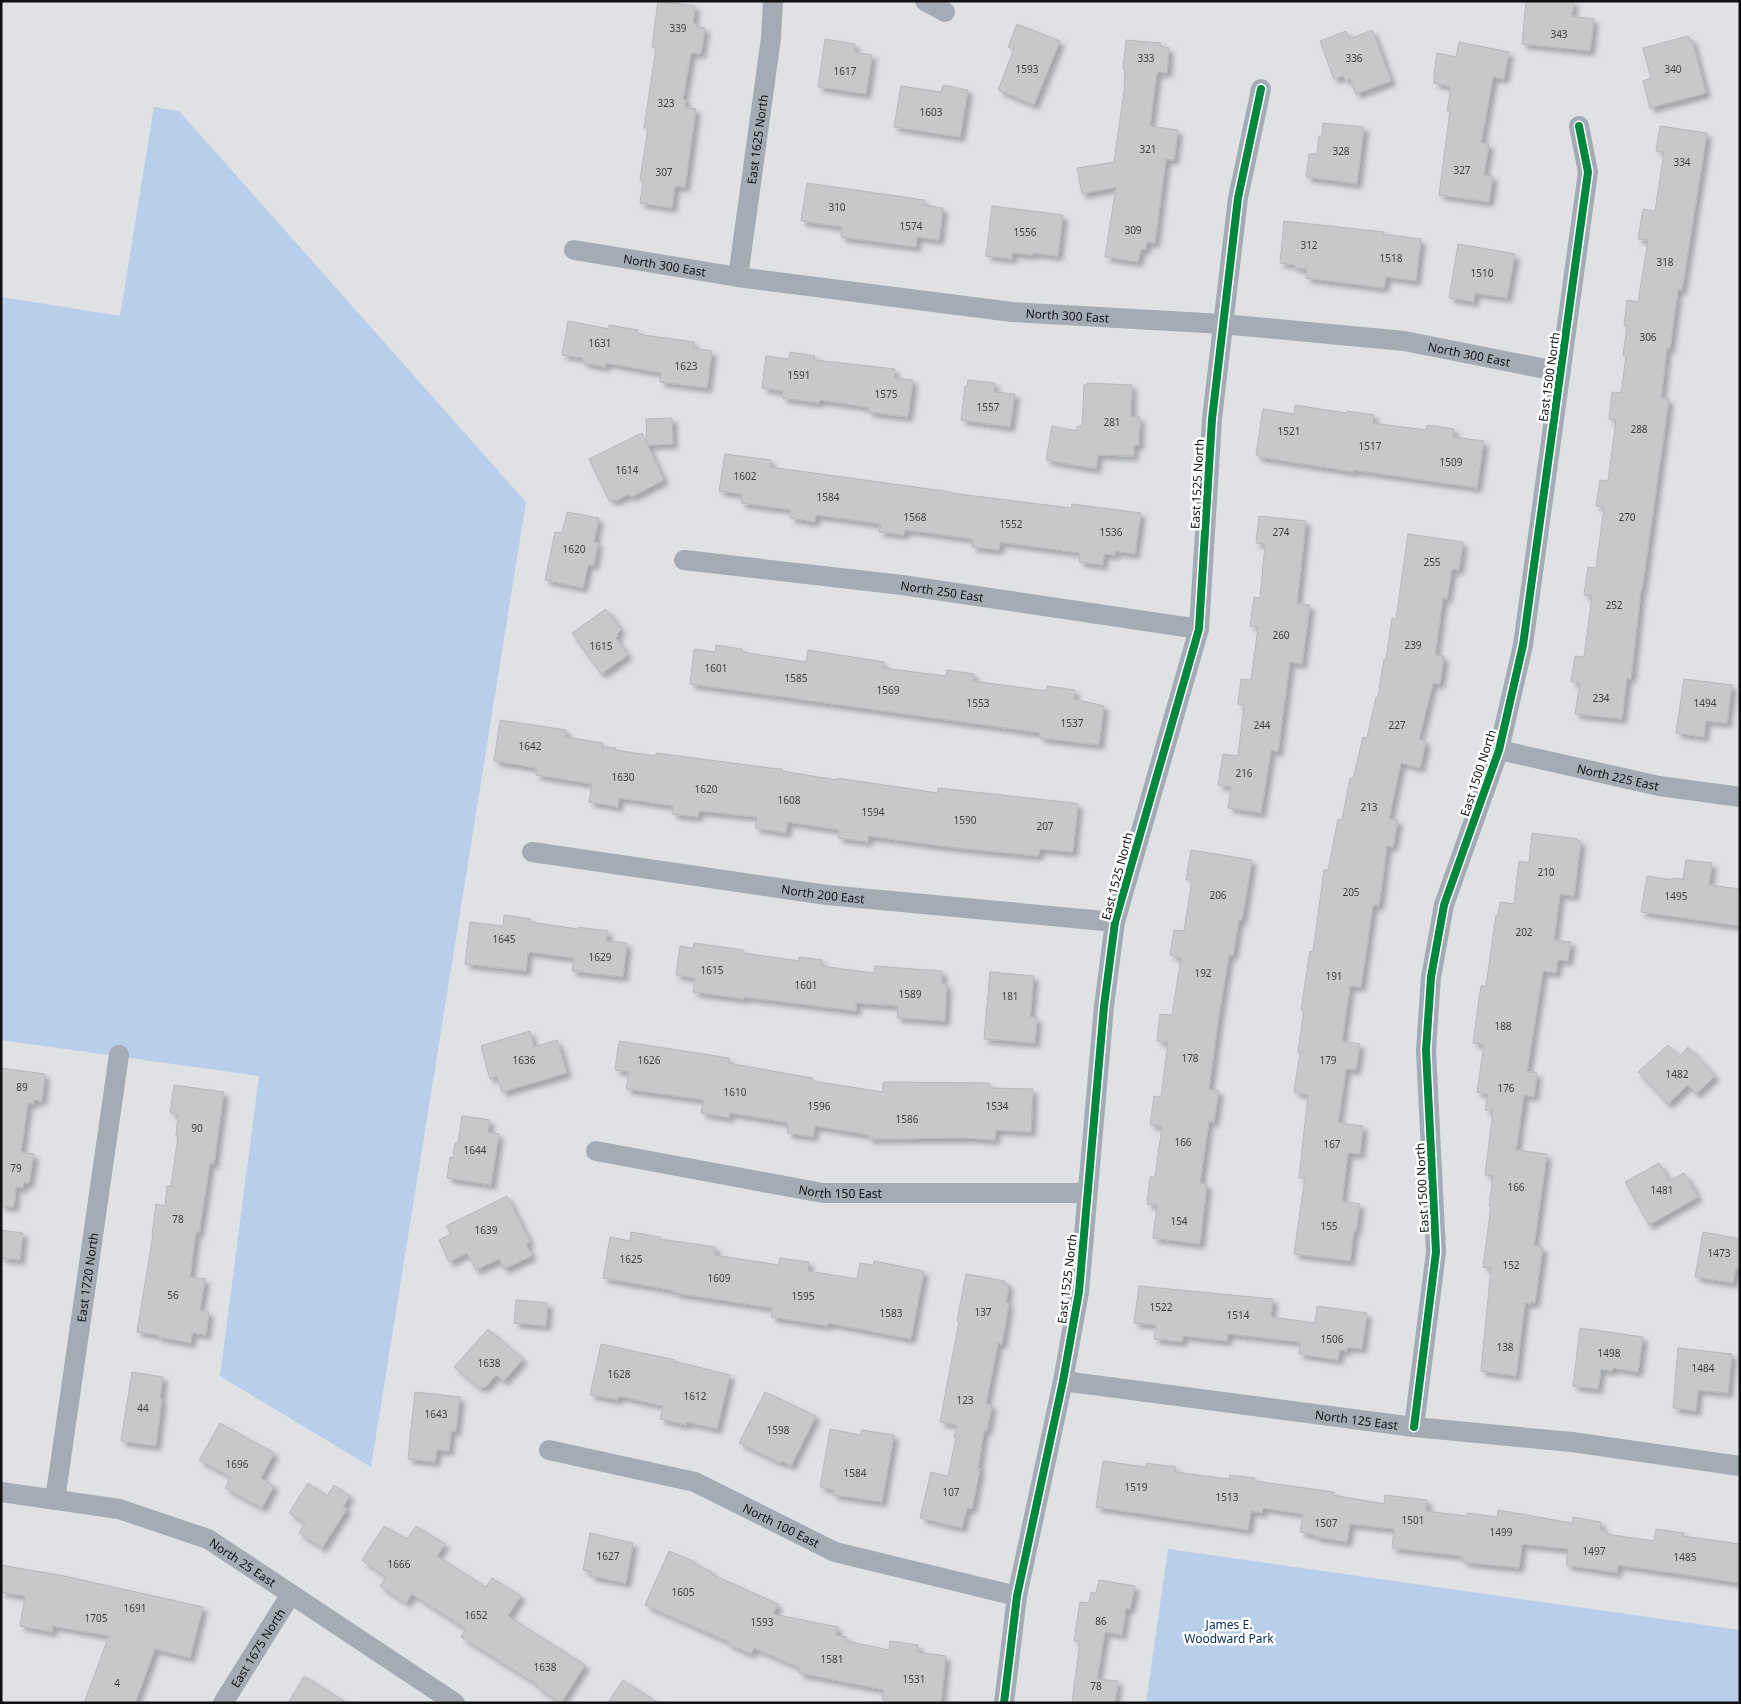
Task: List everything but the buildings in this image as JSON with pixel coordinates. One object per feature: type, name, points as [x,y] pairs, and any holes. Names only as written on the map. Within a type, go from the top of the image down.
[{"type":"street","name":"East 1625 North","points":[[738,277],[771,38],[773,1]]},
{"type":"street","points":[[925,1],[945,12]]},
{"type":"street","name":"East 1525 North","points":[[1004,1703],[1017,1596],[1063,1381],[1079,1292],[1104,1006],[1116,922],[1199,629],[1212,419],[1238,198],[1261,89]]},
{"type":"street","name":"East 1500 North","points":[[1414,1427],[1436,1252],[1426,1050],[1431,977],[1444,905],[1499,750],[1524,645],[1588,172],[1580,126]]},
{"type":"street","name":"North 300 East","points":[[574,250],[738,277],[1012,312],[1223,324],[1404,341],[1561,372]]},
{"type":"street","name":"North 250 East","points":[[684,560],[902,585],[1199,629]]},
{"type":"street","name":"North 225 East","points":[[1499,750],[1659,786],[1740,797]]},
{"type":"street","name":"North 200 East","points":[[532,852],[827,895],[1116,922]]},
{"type":"street","name":"East 1720 North","points":[[55,1500],[119,1055]]},
{"type":"street","name":"North 150 East","points":[[596,1151],[823,1193],[1088,1193]]},
{"type":"street","name":"North 125 East","points":[[1063,1381],[1414,1427],[1572,1442],[1740,1466]]},
{"type":"street","name":"North 100 East","points":[[549,1450],[695,1482],[835,1552],[1017,1596]]},
{"type":"street","name":"North 25 East","points":[[1,1492],[119,1509],[208,1539],[455,1703]]},
{"type":"street","name":"East 1675 North","points":[[223,1703],[291,1594]]},
{"type":"green space","points":[[154,107],[179,111],[526,502],[371,1467],[220,1376],[259,1076],[1,1040],[2,297],[120,316]]},
{"type":"green space","name":"James E. Woodward Park","points":[[1168,1549],[1740,1630],[1740,1703],[1146,1703]]},
{"type":"cycle path","points":[[1004,1703],[1017,1596],[1063,1381],[1079,1292],[1104,1006],[1115,922],[1199,629],[1212,419],[1238,198],[1261,89]]},
{"type":"cycle path","points":[[1414,1427],[1436,1252],[1426,1050],[1431,977],[1444,905],[1499,750],[1523,645],[1588,172],[1579,126]]}]
